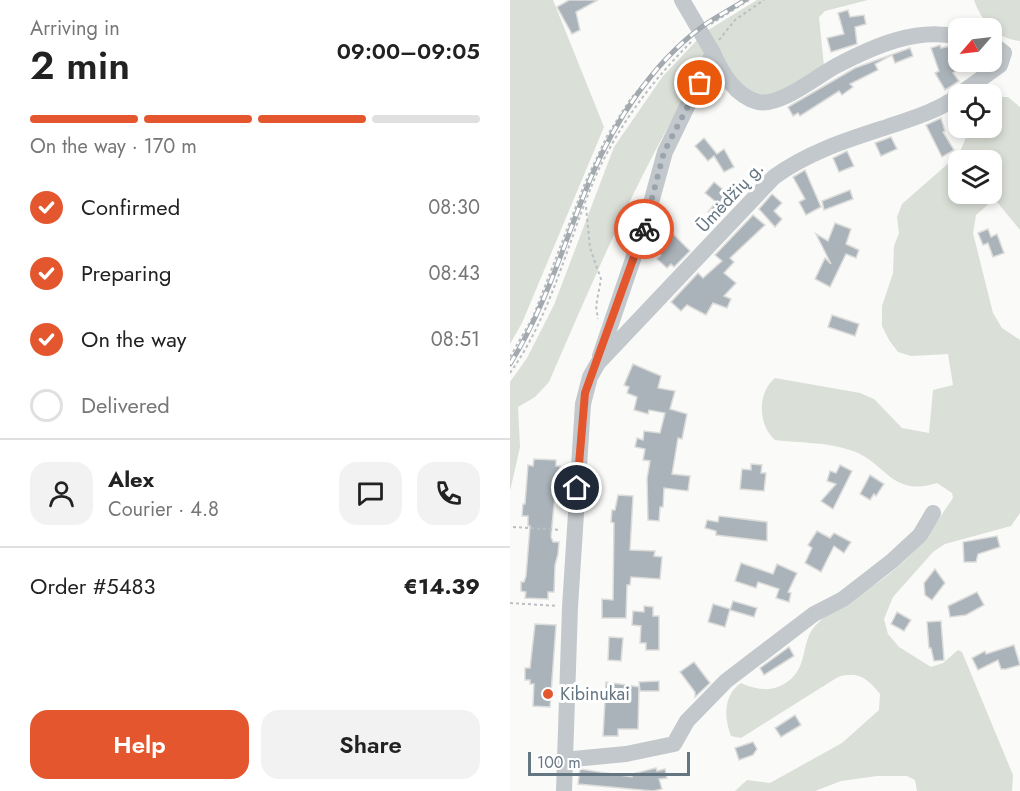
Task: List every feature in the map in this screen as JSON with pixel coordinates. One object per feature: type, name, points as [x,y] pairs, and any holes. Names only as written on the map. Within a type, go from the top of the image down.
[{"type":"street","points":[[682,0],[727,79],[742,95],[760,102],[776,100],[836,66],[870,50],[920,33],[939,32],[948,34]]},
{"type":"street","points":[[597,363],[646,221],[664,152],[713,53]]},
{"type":"street","name":"Ūmėdžių g.","points":[[974,84],[990,72]]},
{"type":"street","name":"Ūmėdžių g.","points":[[564,791],[563,760],[570,607],[583,404],[590,377],[597,363],[774,177],[795,161],[845,141],[918,117],[948,101]]},
{"type":"street","points":[[563,760],[635,752],[674,744],[687,721],[726,681],[814,614],[843,599],[892,561],[920,535],[933,513]]},
{"type":"path","points":[[510,357],[533,317],[585,183],[607,136],[637,90],[672,50],[699,30],[749,0]]},
{"type":"path","points":[[713,53],[721,37],[735,20],[764,0]]},
{"type":"path","points":[[510,373],[524,353],[544,310],[615,137],[634,108],[699,30]]},
{"type":"path","points":[[586,204],[590,248],[601,279],[596,306],[604,345]]},
{"type":"path","points":[[513,527],[575,530]]},
{"type":"path","points":[[510,603],[570,607]]},
{"type":"shaded area","points":[[510,0],[553,0],[604,127],[522,323],[510,344]]},
{"type":"shaded area","points":[[757,0],[868,0],[825,11],[819,17],[824,66],[767,99],[742,88],[705,32]]},
{"type":"shaded area","points":[[974,0],[1020,0],[1020,41],[1002,36],[1002,18],[983,18]]},
{"type":"shaded area","points":[[700,37],[705,52],[699,74],[630,200],[549,382],[535,397],[518,407],[520,447],[510,491],[510,382],[527,358],[554,305],[614,147],[663,76]]},
{"type":"shaded area","points":[[1002,97],[1008,97],[1020,107],[1020,230],[999,204],[1002,204],[1002,150],[961,150],[966,138],[1002,138]]},
{"type":"shaded area","points":[[948,164],[948,204],[989,204],[976,215],[973,233],[993,313],[1002,328],[1020,340],[1020,513],[1011,526],[945,544],[933,552],[893,597],[884,619],[888,634],[899,647],[931,667],[943,663],[958,650],[962,652],[1013,775],[1012,791],[917,791],[915,780],[907,776],[877,776],[841,781],[815,791],[735,791],[747,780],[770,783],[842,743],[879,710],[880,694],[871,684],[862,677],[845,675],[838,677],[741,738],[731,736],[726,714],[728,700],[741,683],[754,688],[767,689],[780,686],[792,678],[800,666],[808,638],[816,625],[832,611],[898,567],[924,539],[953,498],[952,493],[937,483],[908,486],[898,482],[872,461],[841,447],[775,440],[769,434],[763,418],[765,392],[775,378],[860,393],[874,399],[902,428],[929,433],[933,390],[953,385],[948,354],[911,356],[898,352],[882,326],[882,306],[893,273],[894,246],[899,233],[897,217],[902,204]]},
{"type":"building","points":[[569,0],[598,0],[576,12],[580,30],[572,34],[557,7]]},
{"type":"building","points":[[848,10],[850,17],[864,15],[866,24],[855,27],[857,44],[831,52],[827,38],[844,34],[838,13]]},
{"type":"building","points":[[940,45],[941,48],[948,46],[948,72],[954,72],[959,81],[948,84],[948,88],[945,90],[935,73],[939,71],[931,48]]},
{"type":"building","points":[[910,48],[913,56],[895,63],[892,55],[875,64],[878,70],[850,84],[853,87],[842,95],[839,91],[800,116],[798,113],[793,116],[788,107],[855,68]]},
{"type":"building","points":[[941,118],[945,131],[943,132],[954,150],[948,150],[948,154],[942,157],[926,125]]},
{"type":"building","points":[[891,137],[897,149],[881,156],[875,143]]},
{"type":"building","points":[[704,138],[717,154],[724,149],[734,167],[724,172],[714,156],[708,161],[695,146]]},
{"type":"building","points":[[847,151],[854,166],[839,172],[833,158]]},
{"type":"building","points":[[805,170],[821,207],[806,215],[799,202],[805,199],[793,177]]},
{"type":"building","points":[[714,182],[732,197],[714,217],[708,212],[716,202],[705,193]]},
{"type":"building","points":[[850,190],[853,199],[824,210],[822,201]]},
{"type":"building","points":[[772,194],[782,203],[774,211],[782,219],[775,227],[759,209]]},
{"type":"building","points":[[753,215],[765,225],[730,258],[734,262],[724,273],[736,283],[724,296],[731,299],[727,308],[713,303],[706,315],[687,305],[681,311],[671,302],[698,273],[703,278],[722,261],[715,255]]},
{"type":"building","points":[[835,223],[851,229],[846,244],[859,250],[856,258],[846,254],[830,287],[815,279],[825,258],[831,264],[816,234],[828,241]]},
{"type":"building","points":[[988,229],[991,237],[997,234],[1004,253],[993,257],[988,243],[983,245],[978,233]]},
{"type":"building","points":[[673,234],[690,251],[674,267],[671,264],[667,268],[657,259],[661,255],[657,251]]},
{"type":"building","points":[[832,315],[859,324],[855,336],[828,327]]},
{"type":"building","points":[[633,364],[661,376],[658,388],[675,391],[670,409],[687,414],[682,439],[678,438],[672,474],[690,476],[688,491],[664,488],[663,507],[660,507],[659,521],[648,520],[647,479],[650,461],[643,460],[645,449],[635,447],[637,438],[643,440],[644,431],[660,433],[665,413],[649,410],[648,414],[634,410],[637,397],[627,393],[629,387],[624,385]]},
{"type":"building","points":[[534,459],[556,460],[556,466],[560,466],[559,483],[556,482],[551,537],[553,542],[559,542],[558,554],[555,565],[554,592],[548,592],[548,599],[525,598],[526,592],[521,591],[521,582],[524,582],[526,576],[530,526],[528,526],[528,516],[522,516],[523,504],[525,504],[528,465],[533,466]]},
{"type":"building","points":[[751,464],[762,465],[761,473],[766,473],[764,491],[740,489],[742,469],[751,470]]},
{"type":"building","points":[[840,465],[852,471],[833,509],[821,501],[836,484],[827,481],[830,471],[836,473]]},
{"type":"building","points":[[870,475],[884,484],[876,496],[874,494],[870,500],[860,494]]},
{"type":"building","points":[[618,495],[633,496],[630,550],[655,551],[654,556],[662,557],[660,579],[631,577],[630,585],[627,585],[626,618],[602,618],[602,599],[613,600],[614,523],[611,522],[612,510],[615,510]]},
{"type":"building","points":[[719,516],[767,522],[767,541],[716,535],[716,531],[705,528],[707,520],[718,522]]},
{"type":"building","points":[[817,531],[830,538],[834,533],[851,542],[844,553],[834,546],[821,572],[805,563],[812,548],[808,545]]},
{"type":"building","points":[[997,536],[1000,547],[978,554],[976,562],[964,562],[963,542]]},
{"type":"building","points":[[741,563],[773,574],[777,564],[797,573],[788,592],[791,593],[789,602],[776,598],[779,589],[758,582],[756,588],[735,581]]},
{"type":"building","points":[[935,569],[945,583],[932,600],[925,595],[924,583]]},
{"type":"building","points":[[977,592],[984,605],[966,615],[950,617],[948,606]]},
{"type":"building","points":[[733,601],[757,608],[754,617],[730,610]]},
{"type":"building","points":[[713,604],[730,609],[725,627],[708,622]]},
{"type":"building","points":[[644,606],[653,607],[653,616],[659,616],[659,650],[646,650],[646,643],[640,643],[641,626],[632,625],[633,611],[644,612]]},
{"type":"building","points":[[897,612],[911,620],[904,631],[891,624]]},
{"type":"building","points":[[941,621],[944,660],[934,661],[931,648],[929,648],[927,622]]},
{"type":"building","points":[[535,624],[556,625],[550,707],[533,706],[534,684],[530,684],[530,680],[525,680],[525,668],[530,668]]},
{"type":"building","points":[[609,637],[623,638],[621,661],[608,660]]},
{"type":"building","points":[[1014,645],[1020,665],[1001,669],[998,660],[978,670],[972,658],[985,651],[986,654]]},
{"type":"building","points":[[789,647],[794,656],[764,675],[760,668]]},
{"type":"building","points":[[694,662],[710,683],[695,697],[695,692],[680,672]]},
{"type":"building","points":[[659,681],[659,691],[640,691],[639,682]]},
{"type":"building","points":[[606,682],[639,687],[638,729],[618,729],[618,736],[603,736]]},
{"type":"building","points":[[795,715],[801,725],[781,737],[775,728]]},
{"type":"building","points":[[753,742],[757,749],[753,755],[739,760],[735,748]]},
{"type":"building","points":[[656,768],[657,771],[665,769],[667,778],[659,779],[662,789],[653,791],[578,784],[580,769],[632,777],[632,774]]},
{"type":"railway","points":[[510,364],[535,319],[601,155],[624,115],[651,77],[682,43],[704,25],[745,0]]},
{"type":"way so far","points":[[644,229],[664,152],[700,83]]},
{"type":"place","name":"Kibinukai","points":[[548,694]]},
{"type":"route","points":[[577,488],[585,393],[644,229]]}]
